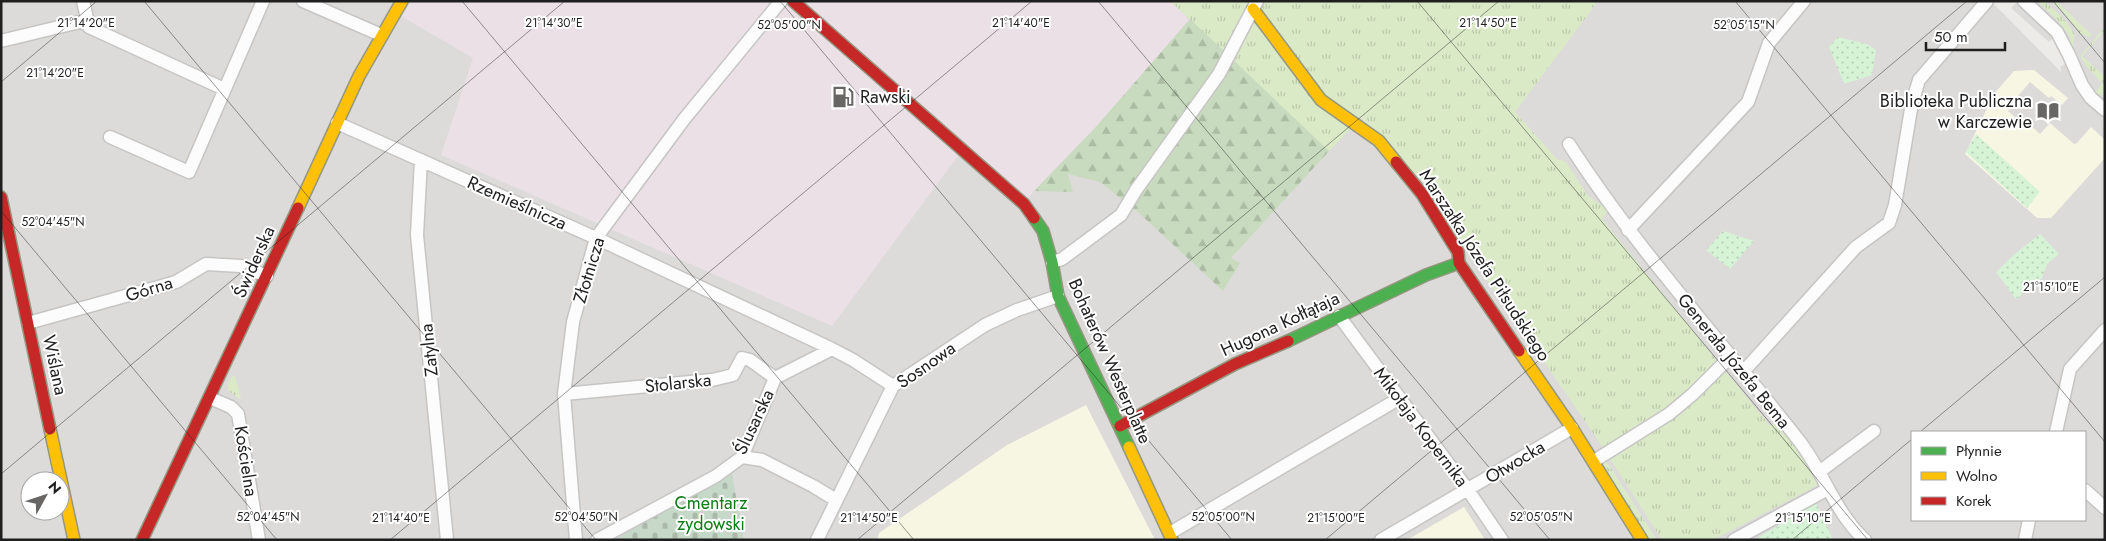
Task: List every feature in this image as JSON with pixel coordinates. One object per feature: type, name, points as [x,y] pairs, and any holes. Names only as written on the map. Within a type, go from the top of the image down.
[{"type":"street","points":[[83,1],[89,28],[224,89]]},
{"type":"street","points":[[110,137],[189,172],[262,1]]},
{"type":"street","points":[[303,1],[380,35]]},
{"type":"street","name":"Świderska","points":[[142,540],[337,123],[380,35],[402,1]]},
{"type":"street","name":"Złotnicza","points":[[576,540],[564,394],[573,322],[596,238],[685,118],[781,1]]},
{"type":"street","name":"Bohaterów Westerplatte","points":[[792,1],[1024,204],[1043,231],[1052,262],[1058,296],[1171,537]]},
{"type":"street","points":[[1628,230],[1748,102],[1769,43],[1804,1]]},
{"type":"street","points":[[1743,372],[1856,247],[1889,222],[1895,205],[1912,103],[1919,80],[1987,1]]},
{"type":"street","points":[[2024,1],[2057,32],[2082,85],[2105,110]]},
{"type":"street","points":[[1052,262],[1062,260],[1122,215],[1136,190],[1219,74],[1255,5]]},
{"type":"street","name":"Marszałka Józefa Piłsudskiego","points":[[1255,5],[1321,100],[1379,141],[1422,194],[1458,252],[1459,263],[1594,461],[1642,540]]},
{"type":"street","points":[[1,41],[88,20]]},
{"type":"street","name":"Rzemieślnicza","points":[[337,123],[596,238],[832,349],[893,386]]},
{"type":"street","name":"Generała Józefa Bema","points":[[1569,144],[1628,230],[1801,444],[1851,527],[1865,540]]},
{"type":"street","name":"Zatylna","points":[[420,160],[417,235],[447,540]]},
{"type":"street","name":"Wiślana","points":[[1,197],[74,540]]},
{"type":"street","name":"Hugona Kołłątaja","points":[[1120,426],[1235,364],[1426,275],[1459,263]]},
{"type":"street","name":"Górna","points":[[28,323],[176,282],[206,264],[241,266],[266,276]]},
{"type":"street","name":"Sosnowa","points":[[816,540],[893,386],[984,326],[1016,310],[1058,296]]},
{"type":"street","name":"Mikołaja Kopernika","points":[[1339,316],[1468,490],[1502,540]]},
{"type":"street","points":[[2056,431],[2070,369],[2105,330]]},
{"type":"street","name":"Ślusarska","points":[[597,540],[716,476],[742,457],[775,378],[832,349]]},
{"type":"street","points":[[1594,461],[1669,414],[1693,394],[1730,356]]},
{"type":"street","name":"Stolarska","points":[[564,394],[712,380],[733,375],[742,358],[750,360],[775,378]]},
{"type":"street","name":"Kościelna","points":[[210,398],[231,407],[238,414],[259,540]]},
{"type":"street","points":[[1171,537],[1400,398]]},
{"type":"street","name":"Otwocka","points":[[1381,540],[1572,428]]},
{"type":"street","points":[[1819,472],[1874,430]]},
{"type":"street","points":[[742,457],[762,460],[806,482],[836,500]]},
{"type":"street","points":[[1734,540],[1828,490]]},
{"type":"street","points":[[2086,491],[2105,508]]},
{"type":"street","points":[[2025,540],[2029,521]]},
{"type":"shaded area","points":[[1,1],[1991,1],[2062,73],[2060,67],[2067,63],[2105,115],[2105,540],[1,540]]},
{"type":"shaded area","points":[[412,1],[1170,1],[1190,19],[1095,128],[1034,191],[1024,204],[963,149],[832,326],[441,155],[473,58],[401,16]]},
{"type":"shaded area","points":[[2024,1],[2105,1],[2105,110],[2069,55]]},
{"type":"shaded area","points":[[2017,2],[2054,37],[2049,42],[2011,8]]},
{"type":"shaded area","points":[[2034,70],[2068,98],[2062,105],[2051,96],[2049,98],[2030,82],[2018,96],[2020,98],[2008,111],[2018,120],[2021,117],[2040,134],[2050,123],[2074,144],[2091,127],[2105,140],[2105,158],[2051,218],[2037,218],[1965,154],[1994,94],[2014,71]]},
{"type":"shaded area","points":[[1086,405],[1155,540],[877,540],[879,533],[1007,445]]},
{"type":"shaded area","points":[[1464,507],[1485,540],[1407,540]]},
{"type":"green space","points":[[1170,1],[1598,1],[1515,112],[1557,159],[1566,162],[1588,196],[1608,210],[1602,219],[1770,426],[1778,422],[1800,450],[1818,485],[1713,540],[1662,540],[1598,440],[1466,249],[1431,190],[1361,118],[1329,151]]},
{"type":"green space","points":[[2038,1],[2044,1],[2063,18],[2074,33],[2073,54],[2067,42],[2071,39],[2056,19]]},
{"type":"green space","points":[[2051,1],[2056,1],[2092,35],[2090,37],[2079,33],[2066,15]]},
{"type":"green space","points":[[1190,19],[1329,151],[1231,258],[1240,263],[1223,291],[1139,213],[1100,182],[1068,174],[1073,192],[1034,191],[1095,128]]},
{"type":"green space","points":[[2105,27],[2105,30],[2082,56],[2105,77],[2105,96],[2095,93],[2102,83],[2087,67],[2080,56]]},
{"type":"green space","points":[[1838,37],[1867,44],[1876,50],[1872,75],[1844,84],[1829,47]]},
{"type":"green space","points":[[1976,134],[2040,192],[2027,208],[1966,152]]},
{"type":"green space","points":[[1723,231],[1754,241],[1730,269],[1706,250]]},
{"type":"green space","points":[[2040,234],[2059,254],[2047,264],[2042,278],[2016,299],[1996,272]]},
{"type":"green space","points":[[232,376],[235,376],[241,399],[228,390],[228,383]]},
{"type":"green space","points":[[1605,459],[1657,540],[1648,540],[1602,462]]},
{"type":"green space","name":"Cmentarz żydowski","points":[[731,469],[744,540],[615,540]]},
{"type":"green space","points":[[1816,503],[1833,540],[1754,540]]},
{"type":"traffic: fast","points":[[1034,218],[1043,231],[1052,262],[1058,296],[1129,447]]},
{"type":"traffic: fast","points":[[1288,341],[1426,275],[1459,263]]},
{"type":"traffic: slow","points":[[298,208],[359,76],[402,1]]},
{"type":"traffic: slow","points":[[1253,9],[1321,100],[1379,141],[1396,162]]},
{"type":"traffic: slow","points":[[1519,351],[1572,428],[1642,540]]},
{"type":"traffic: slow","points":[[50,429],[74,540]]},
{"type":"traffic: slow","points":[[1129,447],[1172,540]]},
{"type":"traffic: jam","points":[[793,1],[1024,204],[1034,218]]},
{"type":"traffic: jam","points":[[1396,162],[1422,194],[1458,252],[1459,263],[1519,351]]},
{"type":"traffic: jam","points":[[1,197],[50,429]]},
{"type":"traffic: jam","points":[[142,540],[298,208]]},
{"type":"traffic: jam","points":[[1120,426],[1235,364],[1288,341]]},
{"type":"place","name":"Rawski","points":[[843,97]]},
{"type":"place","name":"Biblioteka Publiczna w Karczewie","points":[[2048,111]]}]
